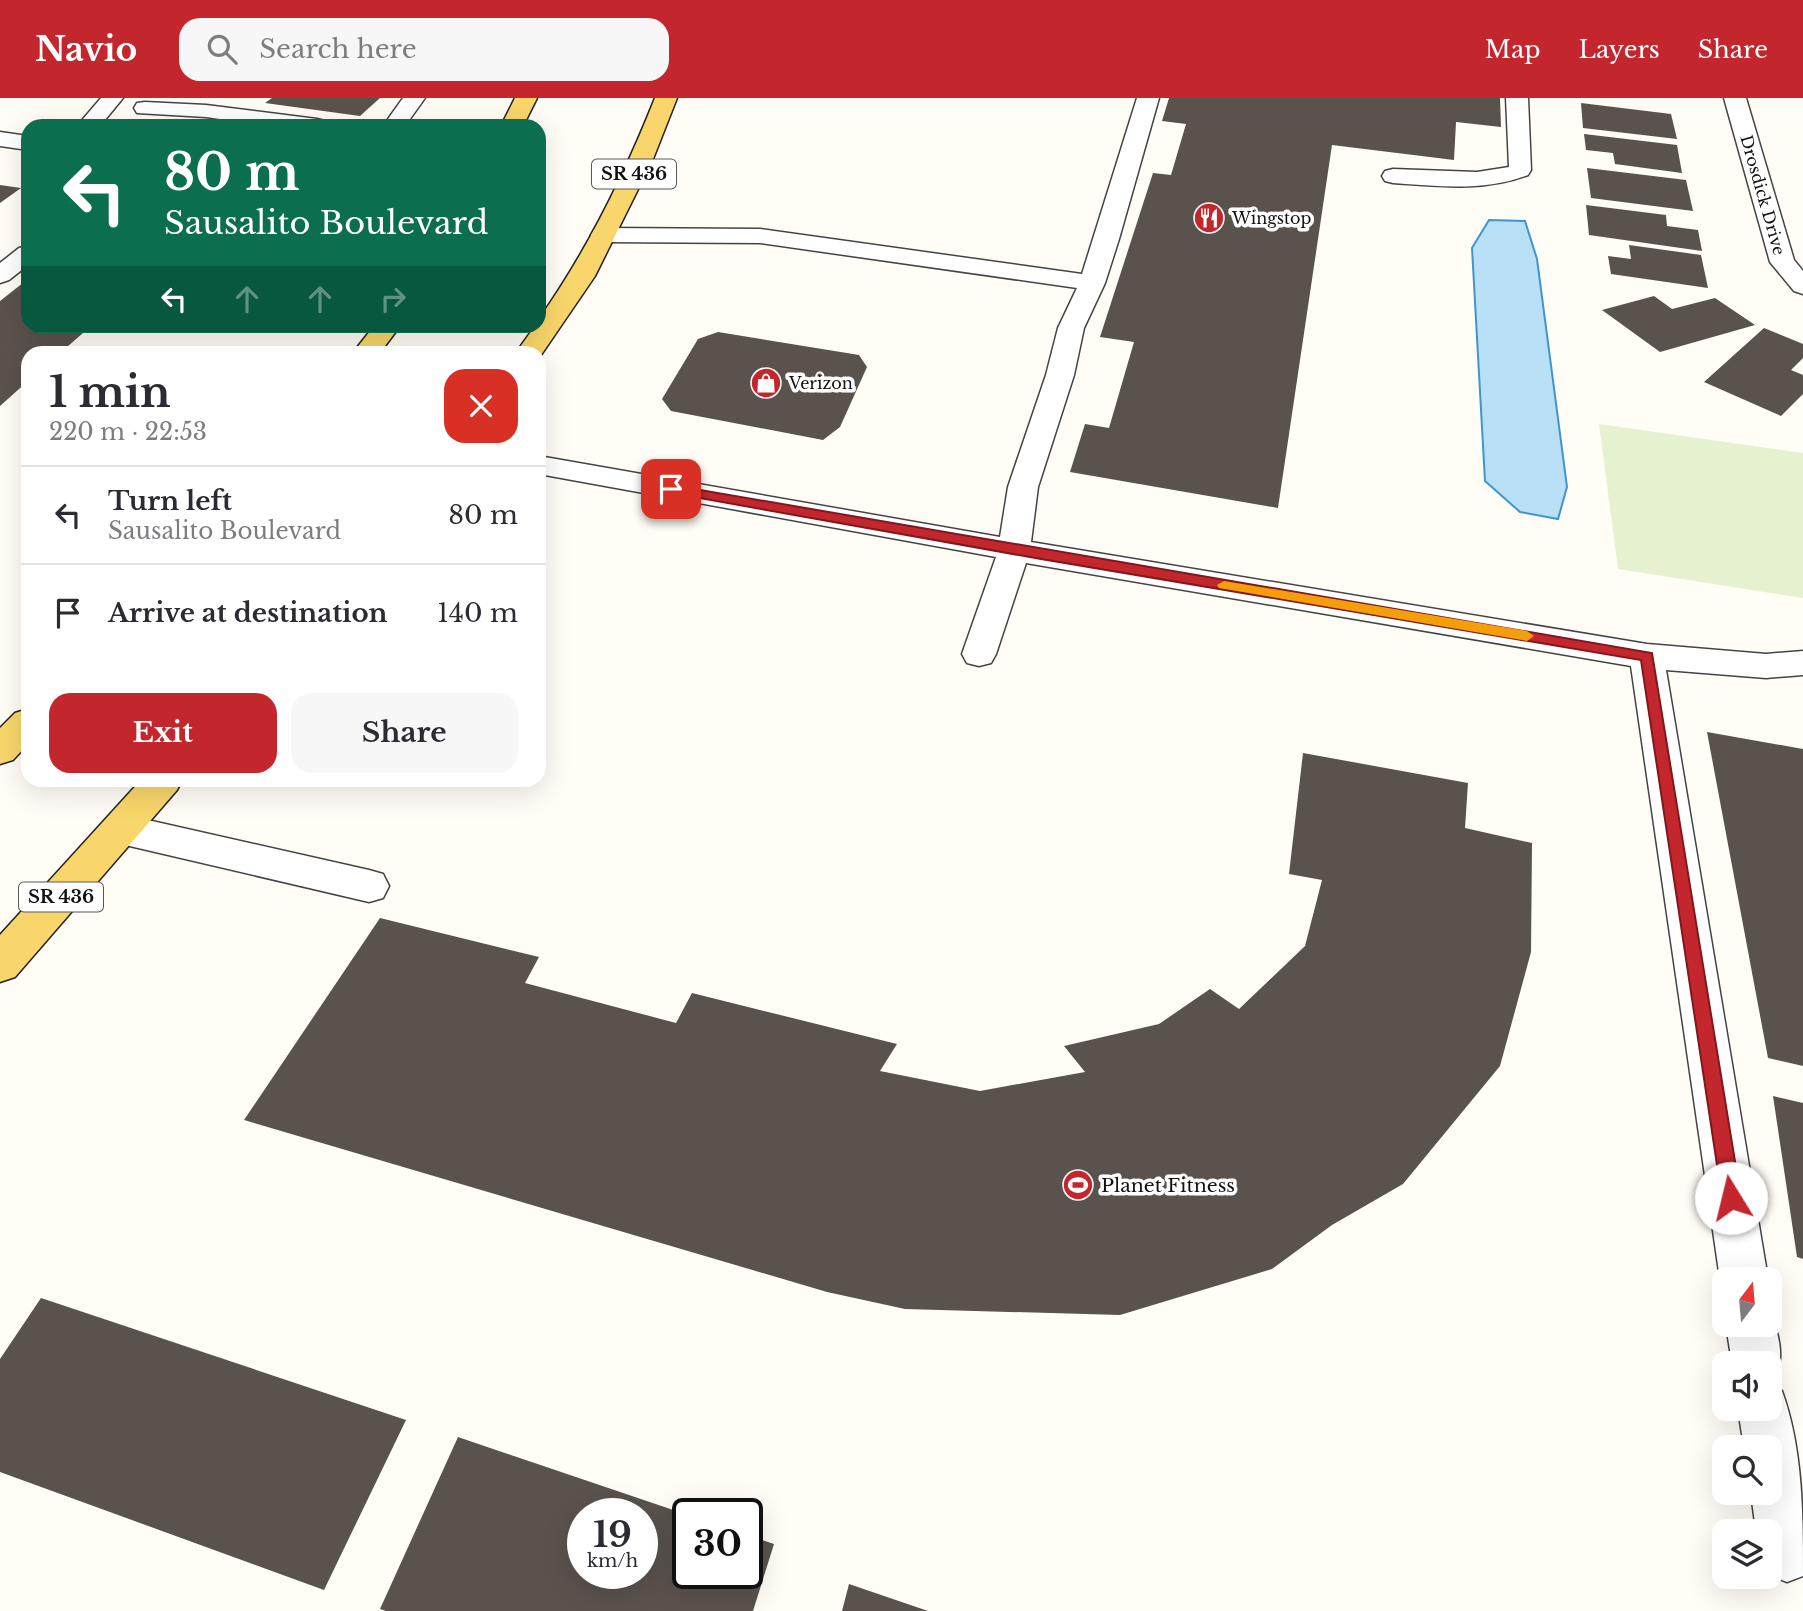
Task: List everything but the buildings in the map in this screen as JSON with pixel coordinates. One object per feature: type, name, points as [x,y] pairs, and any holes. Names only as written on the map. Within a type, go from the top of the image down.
[{"type":"main road","points":[[516,119],[526,98]]},
{"type":"main road","name":"SR 436","points":[[546,328],[582,276],[642,159],[660,102]]},
{"type":"main road","points":[[0,750],[21,729]]},
{"type":"main road","name":"SR 436","points":[[0,964],[158,787]]},
{"type":"street","points":[[94,119],[112,98]]},
{"type":"street","points":[[399,119],[414,98]]},
{"type":"street","points":[[979,654],[1014,550],[1023,487],[1060,375],[1071,328],[1091,283],[1123,189],[1147,98]]},
{"type":"street","points":[[1393,176],[1456,179],[1509,176],[1520,170],[1517,98]]},
{"type":"street","name":"Drosdick Drive","points":[[1735,98],[1782,262],[1803,286]]},
{"type":"street","points":[[134,119],[149,103],[213,104],[284,119]]},
{"type":"street","points":[[0,139],[21,142]]},
{"type":"street","points":[[603,235],[739,234],[1091,283]]},
{"type":"street","points":[[0,275],[21,258]]},
{"type":"street","points":[[546,466],[1014,550],[1647,656],[1766,666],[1803,663]]},
{"type":"street","points":[[1647,656],[1742,1267]]},
{"type":"street","points":[[121,829],[369,886]]},
{"type":"street","points":[[1766,1421],[1787,1555]]},
{"type":"green space","points":[[1599,424],[1803,453],[1803,598],[1618,569]]},
{"type":"water","points":[[1489,220],[1525,221],[1537,259],[1567,487],[1558,519],[1520,512],[1485,481],[1472,248]]},
{"type":"slow traffic","points":[[1224,585],[1527,636]]},
{"type":"place","name":"Wingstop","points":[[1209,218]]},
{"type":"place","name":"Verizon","points":[[766,383]]},
{"type":"place","name":"Planet Fitness","points":[[1078,1185]]},
{"type":"route","points":[[671,489],[1041,555],[1647,656],[1731,1198]]}]
